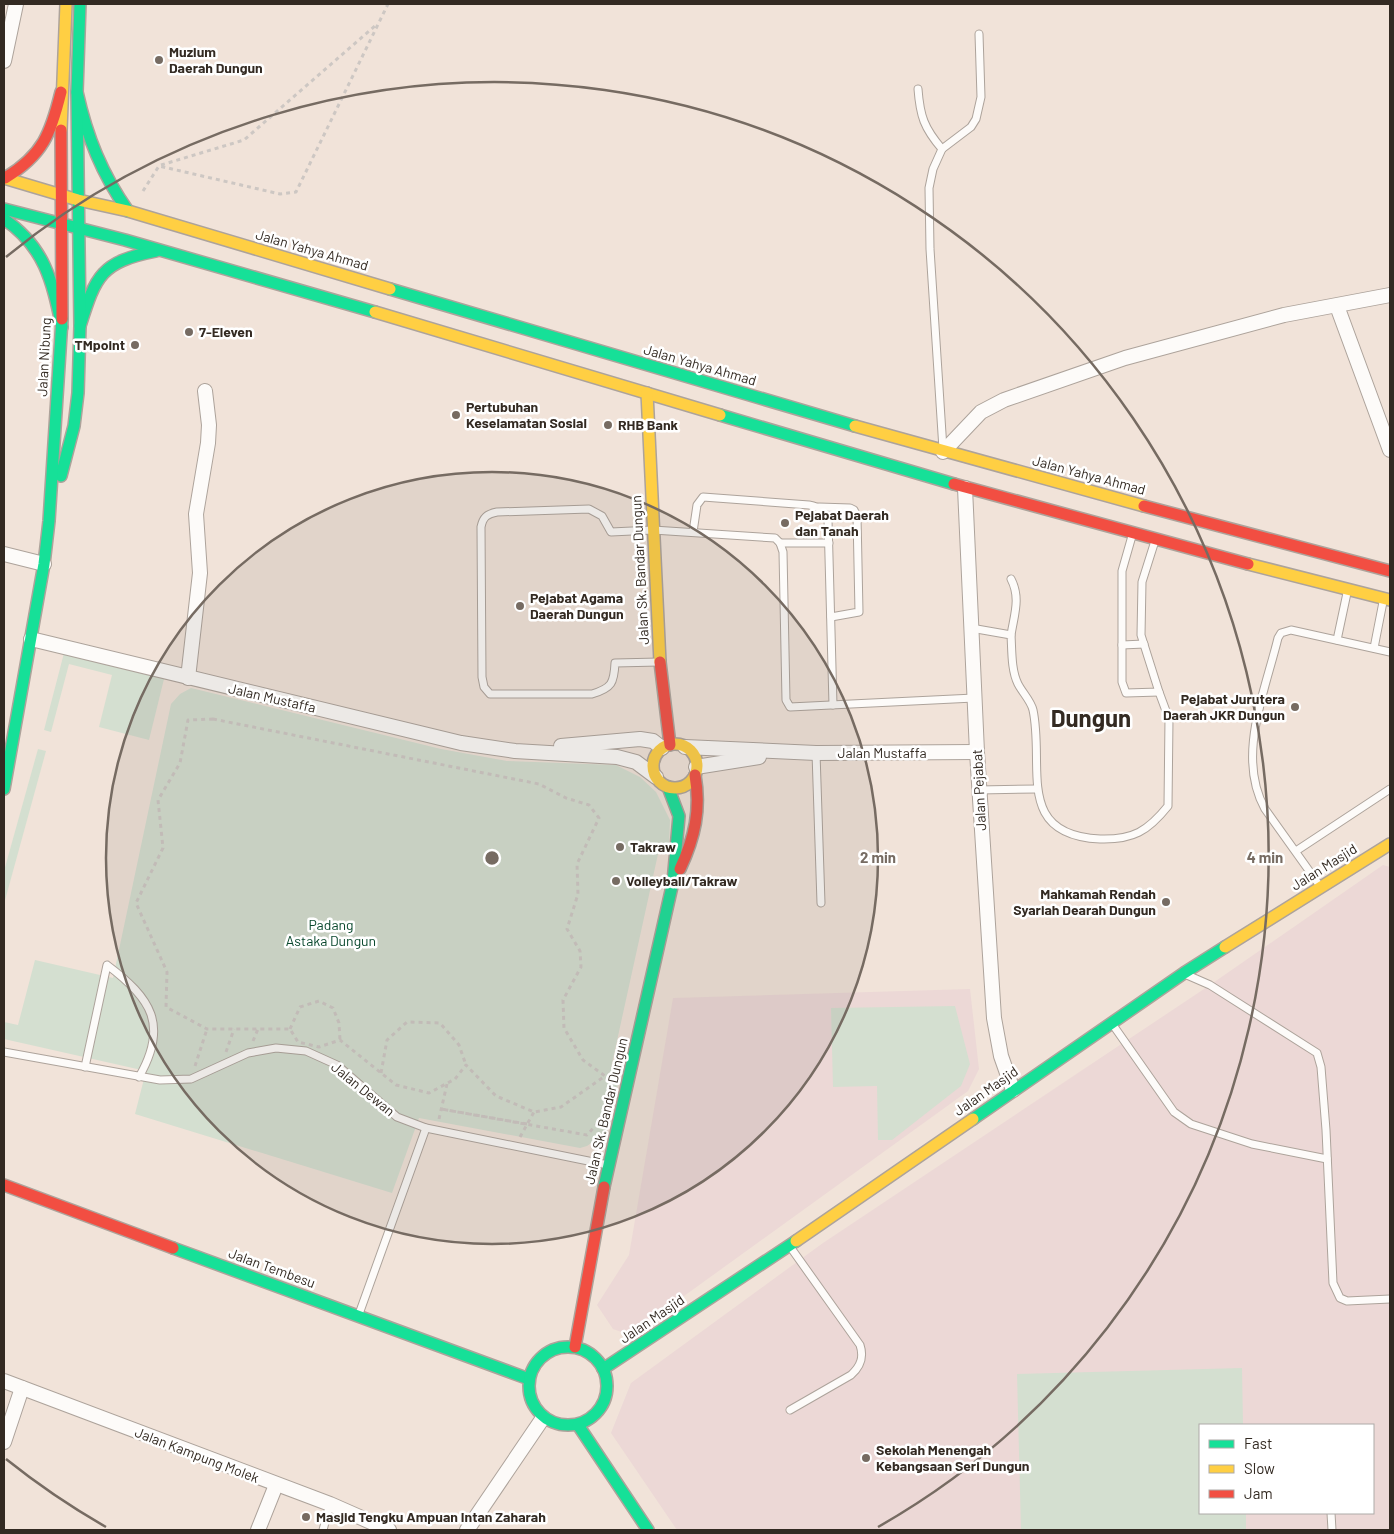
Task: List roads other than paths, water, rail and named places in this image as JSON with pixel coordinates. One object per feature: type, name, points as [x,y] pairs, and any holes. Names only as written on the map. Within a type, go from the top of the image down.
[{"type":"main road","points":[[4,178],[24,168],[42,148],[53,125],[61,92],[66,4]]},
{"type":"main road","points":[[80,4],[77,92],[85,133],[94,158],[112,190],[128,211]]},
{"type":"main road","name":"Jalan Nibung","points":[[4,789],[44,564],[49,521],[62,327],[61,92]]},
{"type":"main road","name":"Jalan Nibung","points":[[49,521],[74,426],[78,394],[80,326],[77,92]]},
{"type":"main road","name":"Jalan Yahya Ahmad","points":[[4,178],[78,200],[128,211],[943,452],[1390,571]]},
{"type":"main road","points":[[4,209],[162,250],[965,488],[1387,599]]},
{"type":"main road","points":[[4,219],[18,227],[40,250],[51,279],[62,327]]},
{"type":"main road","points":[[80,326],[94,282],[107,266],[129,255],[162,250]]},
{"type":"main road","name":"Jalan Sk. Bandar Dungun","points":[[647,393],[666,746]]},
{"type":"main road","points":[[666,746],[685,747],[691,752],[695,771],[683,786],[668,786],[656,777],[654,761],[666,746]]},
{"type":"main road","name":"Jalan Sk. Bandar Dungun","points":[[674,882],[693,842],[696,827],[699,806],[695,771]]},
{"type":"main road","name":"Jalan Sk. Bandar Dungun","points":[[575,1347],[608,1165],[674,882],[679,816],[668,786]]},
{"type":"main road","name":"Jalan Masjid","points":[[603,1369],[789,1246],[1184,973],[1321,887],[1388,848]]},
{"type":"main road","name":"Jalan Tembesu","points":[[4,1185],[529,1378]]},
{"type":"main road","points":[[575,1347],[596,1359],[603,1369],[607,1386],[604,1403],[593,1417],[578,1425],[560,1426],[543,1418],[534,1407],[529,1393],[529,1378],[535,1364],[546,1354],[560,1348],[575,1347]]},
{"type":"main road","points":[[578,1425],[648,1530]]},
{"type":"street","points":[[4,61],[16,4]]},
{"type":"street","points":[[943,452],[981,412],[1004,400],[1125,358],[1284,316],[1390,295]]},
{"type":"street","points":[[1337,306],[1390,450]]},
{"type":"street","points":[[188,678],[200,573],[196,514],[208,443],[209,425],[205,391]]},
{"type":"street","name":"Jalan Pejabat","points":[[965,488],[979,790],[996,1031],[1001,1056],[1013,1090]]},
{"type":"street","points":[[4,554],[44,564]]},
{"type":"street","name":"Jalan Mustaffa","points":[[31,639],[461,743],[515,751],[617,757],[636,762],[656,777]]},
{"type":"street","name":"Jalan Mustaffa","points":[[515,751],[640,739],[666,746]]},
{"type":"street","name":"Jalan Mustaffa","points":[[685,747],[816,753],[977,752]]},
{"type":"street","name":"Jalan Mustaffa","points":[[695,771],[787,752]]},
{"type":"street","name":"Jalan Kampung Molek","points":[[4,1381],[330,1504],[389,1530]]},
{"type":"street","points":[[4,1442],[22,1388]]},
{"type":"street","points":[[467,1530],[543,1418]]},
{"type":"street","points":[[258,1530],[276,1485]]},
{"type":"lane","points":[[943,452],[930,240],[929,188],[932,169],[942,149],[971,127],[976,119],[981,97],[979,34]]},
{"type":"lane","points":[[918,89],[922,119],[932,137],[942,149]]},
{"type":"lane","points":[[693,532],[697,505],[703,497],[850,508],[854,510],[857,516],[858,612],[831,618]]},
{"type":"lane","points":[[819,506],[825,512],[828,520],[833,705]]},
{"type":"lane","points":[[660,662],[615,663],[614,680],[605,690],[592,694],[490,694],[484,687],[482,677],[482,519],[488,514],[589,510],[602,516],[611,532],[653,530],[775,538],[780,543],[783,552],[786,700],[790,707],[974,698]]},
{"type":"lane","points":[[1133,532],[1122,571],[1122,682],[1126,692],[1159,692]]},
{"type":"lane","points":[[1011,579],[1016,588],[1018,600],[1010,635],[1017,683],[1032,708],[1037,789],[1042,805],[1056,827],[1082,838],[1119,840],[1142,832],[1168,806],[1169,719],[1141,635],[1142,582],[1155,538]]},
{"type":"lane","points":[[780,543],[829,543]]},
{"type":"lane","points":[[1338,640],[1348,590]]},
{"type":"lane","points":[[1374,648],[1387,599]]},
{"type":"lane","points":[[971,628],[1010,635]]},
{"type":"lane","points":[[1321,887],[1258,797],[1252,747],[1281,633],[1291,630],[1390,652]]},
{"type":"lane","points":[[1122,645],[1144,644]]},
{"type":"lane","points":[[816,753],[821,903]]},
{"type":"lane","points":[[1296,851],[1390,788]]},
{"type":"lane","points":[[979,790],[1037,789]]},
{"type":"lane","points":[[85,1067],[107,965],[128,980],[145,1001],[153,1020],[155,1043],[140,1076]]},
{"type":"lane","points":[[1184,973],[1210,985],[1317,1054],[1321,1067],[1333,1283],[1336,1293],[1340,1298],[1347,1300],[1390,1299]]},
{"type":"lane","points":[[1112,1023],[1174,1112],[1191,1124],[1252,1144],[1327,1159]]},
{"type":"lane","name":"Jalan Dewan","points":[[4,1052],[160,1080],[190,1079],[248,1053],[276,1048],[306,1051],[337,1065],[397,1117],[426,1128],[608,1165]]},
{"type":"lane","points":[[358,1316],[426,1128]]},
{"type":"lane","points":[[789,1246],[860,1345],[862,1352],[859,1368],[851,1375],[790,1410]]},
{"type":"lane","points":[[323,1530],[330,1504]]},
{"type":"lane","points":[[1331,1514],[1332,1530]]},
{"type":"place","name":"Muzium Daerah Dungun","points":[[159,60]]},
{"type":"place","name":"7-Eleven","points":[[189,332]]},
{"type":"place","name":"TMpoint","points":[[135,345]]},
{"type":"place","name":"Pertubuhan Keselamatan Sosial","points":[[456,415]]},
{"type":"place","name":"RHB Bank","points":[[608,425]]},
{"type":"place","name":"Pejabat Daerah dan Tanah","points":[[785,523]]},
{"type":"place","name":"Pejabat Agama Daerah Dungun","points":[[520,606]]},
{"type":"place","name":"Pejabat Jurutera Daerah JKR Dungun","points":[[1295,707]]},
{"type":"place","name":"Takraw","points":[[620,847]]},
{"type":"place","name":"Volleyball/Takraw","points":[[616,881]]},
{"type":"place","name":"Mahkamah Rendah Syariah Dearah Dungun","points":[[1166,902]]},
{"type":"place","name":"Sekolah Menengah Kebangsaan Seri Dungun","points":[[866,1458]]},
{"type":"place","name":"Masjid Tengku Ampuan Intan Zaharah","points":[[306,1517]]},
{"type":"district","name":"Dungun","points":[[1091,719]]},
{"type":"park label","name":"Padang Astaka Dungun","points":[[331,934]]}]
